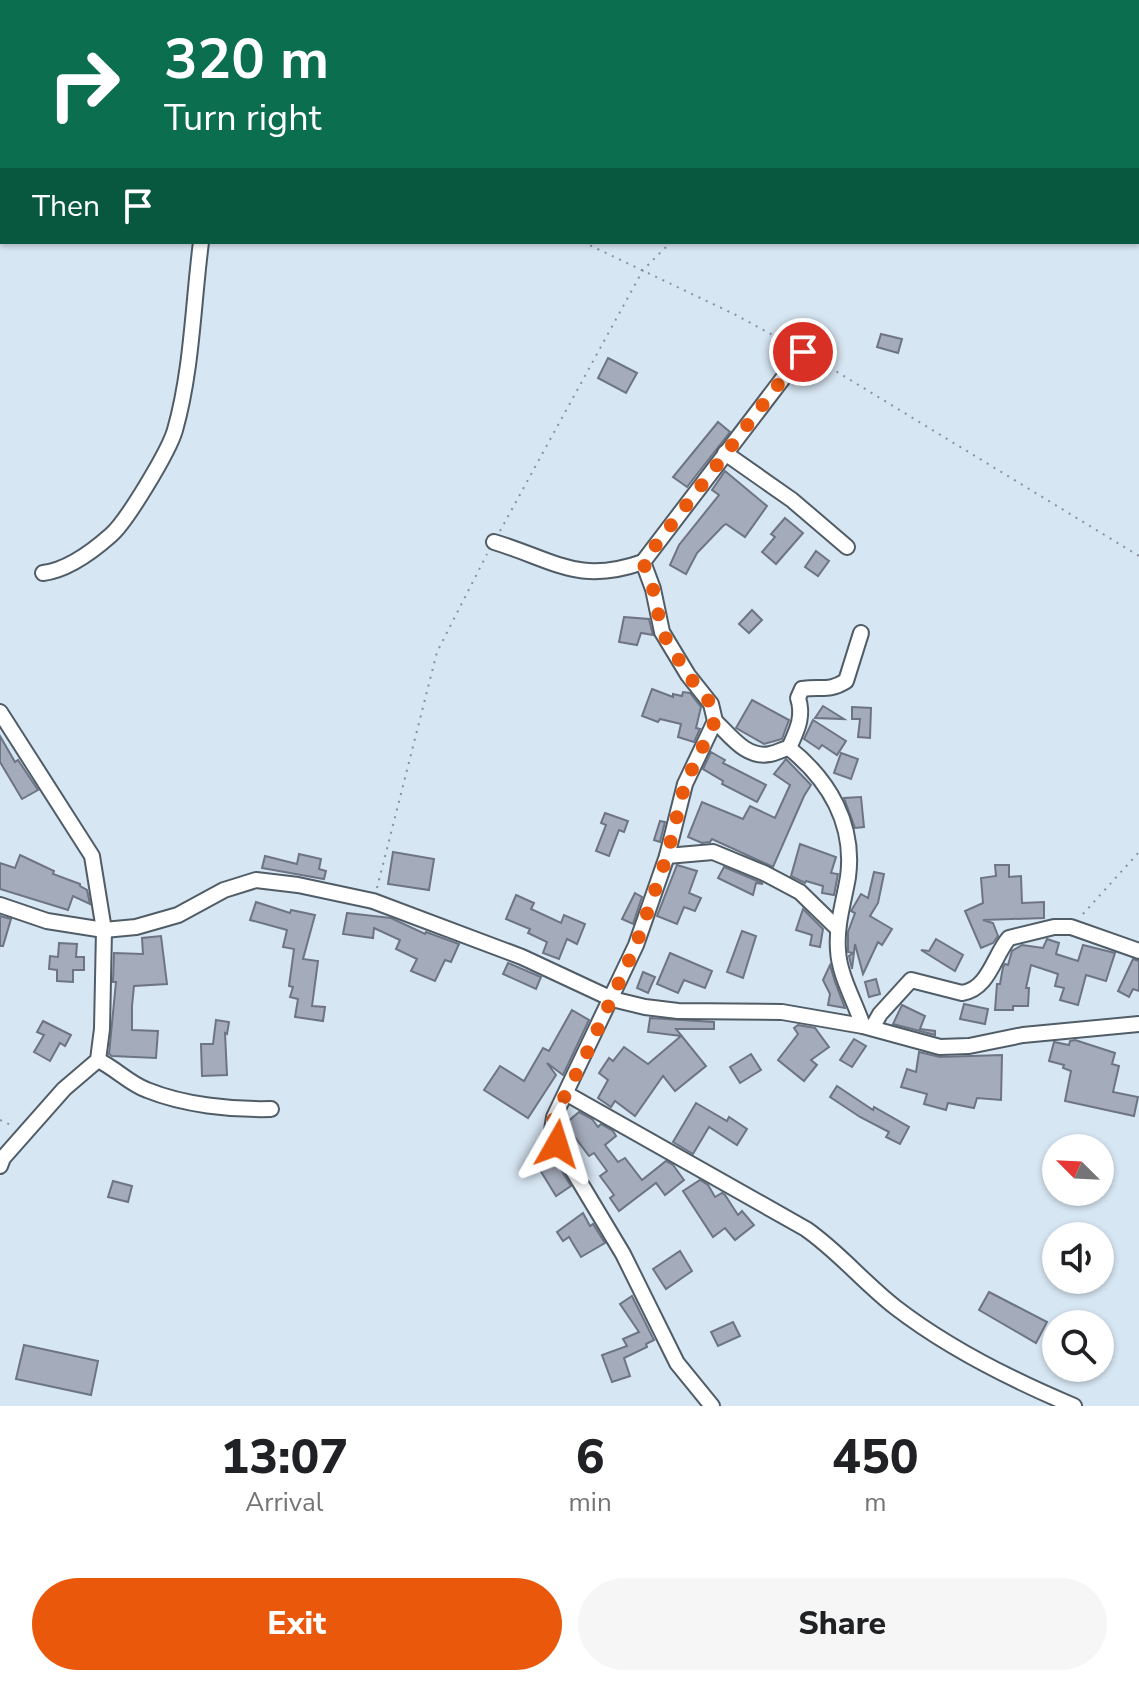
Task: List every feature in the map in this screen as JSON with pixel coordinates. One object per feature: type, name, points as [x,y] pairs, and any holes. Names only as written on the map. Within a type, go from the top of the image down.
[{"type":"street","points":[[43,573],[55,572],[72,563],[114,533],[150,480],[174,433],[186,375],[201,244]]},
{"type":"street","points":[[494,542],[565,569],[589,573],[623,569],[643,562],[803,352]]},
{"type":"street","points":[[725,453],[792,500],[847,547]]},
{"type":"street","points":[[643,562],[653,589],[662,632],[688,675],[711,704],[715,721],[741,747],[758,754],[789,748],[801,720],[798,698],[802,689],[814,687],[831,690],[846,681],[861,633]]},
{"type":"street","points":[[0,712],[92,856],[104,930],[102,1029],[98,1060],[64,1089],[3,1158],[0,1166]]},
{"type":"street","points":[[712,1406],[677,1363],[623,1254],[557,1144],[552,1130],[554,1117],[636,945],[667,856],[685,784],[715,721]]},
{"type":"street","points":[[789,748],[826,784],[848,840],[848,875],[838,929],[838,956],[867,1027]]},
{"type":"street","points":[[667,856],[708,851],[718,853],[800,892],[838,929]]},
{"type":"street","points":[[0,905],[47,921],[104,930],[136,927],[178,915],[224,890],[256,880],[298,885],[373,901],[522,957],[612,999],[645,1007],[678,1011],[782,1012],[867,1027],[953,1048],[1023,1035],[1139,1024]]},
{"type":"street","points":[[867,1027],[911,980],[969,992],[993,967],[1009,938],[1054,927],[1071,927],[1139,951]]},
{"type":"street","points":[[98,1060],[115,1068],[144,1090],[217,1106],[271,1109]]},
{"type":"street","points":[[567,1094],[806,1229],[831,1246],[878,1293],[938,1336],[1007,1375],[1074,1406]]},
{"type":"path","points":[[587,244],[736,315],[803,352],[1139,556]]},
{"type":"path","points":[[373,901],[437,652],[482,561],[643,270],[669,244]]},
{"type":"path","points":[[1071,927],[1139,852]]},
{"type":"building","points":[[881,334],[902,339],[898,353],[877,347]]},
{"type":"building","points":[[608,358],[637,373],[626,393],[598,378]]},
{"type":"building","points":[[718,422],[730,432],[687,487],[673,477]]},
{"type":"building","points":[[725,471],[767,506],[745,537],[726,524],[723,526],[697,553],[686,574],[670,565],[679,545],[719,495],[712,490]]},
{"type":"building","points":[[785,518],[803,533],[776,564],[762,552],[775,537],[771,534]]},
{"type":"building","points":[[816,551],[829,561],[818,576],[805,567]]},
{"type":"building","points":[[752,610],[762,620],[749,633],[739,624]]},
{"type":"building","points":[[624,617],[649,619],[653,635],[641,633],[637,645],[619,642]]},
{"type":"building","points":[[652,689],[673,697],[673,694],[682,696],[683,692],[690,693],[701,707],[696,728],[700,729],[694,742],[678,737],[681,724],[660,719],[658,722],[642,716]]},
{"type":"building","points":[[752,700],[789,720],[782,739],[764,744],[736,728]]},
{"type":"building","points":[[823,706],[844,719],[815,718]]},
{"type":"building","points":[[852,707],[871,708],[870,738],[858,737],[860,719],[852,719]]},
{"type":"building","points":[[813,720],[846,741],[837,755],[822,745],[819,749],[804,739]]},
{"type":"building","points":[[0,736],[15,762],[18,760],[38,790],[22,799],[0,762]]},
{"type":"building","points":[[711,752],[725,760],[723,763],[766,785],[757,802],[722,784],[723,781],[703,769]]},
{"type":"building","points":[[841,753],[858,759],[851,779],[834,773]]},
{"type":"building","points":[[786,759],[811,785],[773,867],[712,839],[702,843],[688,837],[702,802],[743,819],[750,806],[775,818],[790,785],[774,774]]},
{"type":"building","points":[[861,797],[864,827],[855,828],[844,798]]},
{"type":"building","points":[[605,813],[628,821],[624,832],[619,830],[609,856],[596,851],[606,825],[601,823]]},
{"type":"building","points":[[660,821],[665,822],[660,842],[654,840]]},
{"type":"building","points":[[800,844],[836,857],[831,873],[838,874],[834,895],[822,893],[823,886],[805,883],[791,876]]},
{"type":"building","points":[[393,852],[434,859],[429,890],[388,884]]},
{"type":"building","points":[[299,854],[321,859],[319,869],[326,871],[324,879],[262,868],[265,856],[297,864]]},
{"type":"building","points":[[20,855],[54,871],[53,874],[80,884],[87,890],[90,904],[73,896],[68,910],[0,889],[0,863],[15,868]]},
{"type":"building","points":[[677,865],[697,871],[689,893],[701,898],[695,911],[684,907],[677,924],[657,916]]},
{"type":"building","points":[[995,865],[1009,865],[1009,877],[1021,876],[1022,903],[1044,902],[1044,918],[983,920],[993,923],[998,936],[993,943],[981,948],[965,911],[983,903],[981,878],[996,876]]},
{"type":"building","points":[[724,867],[763,884],[756,883],[753,895],[718,878]]},
{"type":"building","points":[[874,872],[884,874],[878,903],[870,916],[892,929],[882,945],[878,942],[863,974],[855,944],[852,969],[849,956],[853,953],[848,952],[848,932],[855,913],[851,911],[861,894],[868,898]]},
{"type":"building","points":[[635,893],[642,897],[633,924],[622,919]]},
{"type":"building","points":[[516,895],[534,903],[531,909],[561,923],[564,915],[585,924],[577,944],[567,939],[559,959],[543,953],[547,942],[528,933],[530,929],[506,919]]},
{"type":"building","points":[[256,902],[290,913],[291,910],[315,915],[303,959],[318,961],[312,1006],[325,1007],[323,1021],[295,1017],[298,999],[290,997],[293,987],[289,986],[294,949],[283,947],[287,930],[250,920]]},
{"type":"building","points":[[803,909],[823,929],[820,947],[810,945],[812,935],[796,930]]},
{"type":"building","points":[[347,913],[391,918],[425,934],[459,944],[451,962],[445,960],[435,981],[411,971],[417,959],[396,949],[400,940],[374,928],[373,938],[343,934]]},
{"type":"building","points":[[0,916],[11,919],[3,946],[0,946]]},
{"type":"building","points":[[742,931],[756,936],[743,978],[727,972]]},
{"type":"building","points":[[161,936],[167,984],[134,986],[132,1006],[132,1030],[158,1031],[156,1058],[112,1056],[109,1054],[116,982],[113,982],[114,953],[143,954],[142,938]]},
{"type":"building","points":[[936,939],[963,955],[955,971],[921,950],[929,951]]},
{"type":"building","points":[[1047,939],[1059,943],[1056,954],[1078,961],[1083,945],[1115,953],[1106,981],[1086,975],[1078,1005],[1060,1000],[1064,988],[1055,986],[1058,974],[1031,965],[1026,988],[1029,988],[1028,1006],[995,1010],[997,984],[1000,984],[1003,967],[1008,965],[1012,951],[1022,945],[1043,948]]},
{"type":"building","points":[[59,943],[77,944],[76,957],[84,957],[84,970],[73,970],[73,982],[57,981],[57,970],[49,969],[50,956],[58,957]]},
{"type":"building","points":[[670,953],[712,971],[705,988],[684,980],[678,993],[657,984]]},
{"type":"building","points":[[1133,959],[1139,961],[1139,991],[1133,989],[1129,997],[1118,991]]},
{"type":"building","points":[[508,963],[541,977],[536,989],[503,974]]},
{"type":"building","points":[[830,965],[845,1008],[828,1005],[830,994],[823,980]]},
{"type":"building","points":[[643,972],[655,977],[648,993],[637,988]]},
{"type":"building","points":[[876,979],[880,994],[869,997],[865,982]]},
{"type":"building","points":[[964,1004],[988,1009],[985,1024],[960,1019]]},
{"type":"building","points":[[902,1005],[925,1016],[920,1029],[935,1031],[935,1035],[893,1024]]},
{"type":"building","points":[[572,1010],[589,1020],[563,1075],[547,1063],[556,1075],[528,1118],[484,1090],[500,1066],[524,1081],[543,1048],[549,1051]]},
{"type":"building","points":[[650,1018],[714,1022],[714,1029],[676,1029],[706,1066],[675,1091],[663,1076],[635,1116],[615,1101],[611,1107],[598,1098],[608,1080],[599,1073],[609,1058],[613,1061],[624,1047],[648,1064],[681,1036],[648,1032]]},
{"type":"building","points":[[216,1020],[229,1022],[225,1033],[227,1075],[202,1076],[201,1044],[213,1044]]},
{"type":"building","points":[[43,1021],[71,1035],[65,1046],[60,1043],[50,1061],[34,1052],[44,1035],[37,1032]]},
{"type":"building","points":[[798,1025],[815,1028],[829,1047],[811,1060],[817,1065],[804,1081],[778,1060],[798,1034],[794,1028]]},
{"type":"building","points":[[854,1039],[866,1046],[852,1067],[840,1060]]},
{"type":"building","points":[[1070,1041],[1115,1053],[1112,1064],[1119,1066],[1113,1092],[1138,1097],[1134,1116],[1065,1101],[1071,1071],[1063,1068],[1064,1065],[1049,1061],[1054,1042],[1069,1045]]},
{"type":"building","points":[[919,1052],[940,1057],[1002,1055],[1001,1100],[977,1098],[974,1108],[948,1103],[946,1110],[924,1104],[927,1094],[901,1087],[907,1069],[916,1072]]},
{"type":"building","points":[[751,1054],[761,1070],[740,1083],[730,1067]]},
{"type":"building","points":[[837,1086],[873,1110],[874,1107],[909,1127],[900,1144],[886,1137],[889,1132],[830,1097]]},
{"type":"building","points":[[696,1103],[727,1121],[729,1117],[747,1129],[737,1145],[709,1127],[693,1154],[673,1142]]},
{"type":"building","points":[[579,1112],[592,1119],[598,1127],[601,1124],[613,1131],[616,1136],[605,1145],[618,1162],[625,1158],[642,1180],[666,1161],[684,1180],[665,1195],[656,1183],[619,1211],[610,1198],[614,1195],[600,1176],[607,1171],[594,1153],[589,1156],[565,1124]]},
{"type":"building","points":[[555,1160],[571,1186],[556,1196],[540,1170]]},
{"type":"building","points":[[700,1180],[708,1185],[715,1197],[722,1193],[725,1195],[738,1215],[742,1211],[754,1225],[735,1240],[725,1228],[713,1237],[683,1191]]},
{"type":"building","points":[[113,1181],[132,1186],[128,1202],[108,1197]]},
{"type":"building","points":[[583,1213],[605,1243],[581,1257],[569,1237],[563,1241],[557,1232]]},
{"type":"building","points":[[680,1251],[692,1271],[666,1289],[653,1269]]},
{"type":"building","points":[[989,1292],[1042,1319],[1042,1332],[1036,1343],[979,1310]]},
{"type":"building","points":[[632,1296],[654,1340],[646,1344],[647,1347],[624,1358],[630,1376],[612,1382],[602,1355],[627,1346],[623,1339],[639,1332],[620,1304]]},
{"type":"building","points":[[733,1322],[740,1336],[718,1346],[711,1332]]},
{"type":"building","points":[[24,1345],[98,1361],[91,1395],[16,1379]]},
{"type":"route","points":[[557,1144],[552,1130],[554,1117],[636,945],[667,856],[685,784],[715,721],[711,704],[688,675],[662,632],[653,589],[643,562],[803,352]]}]
